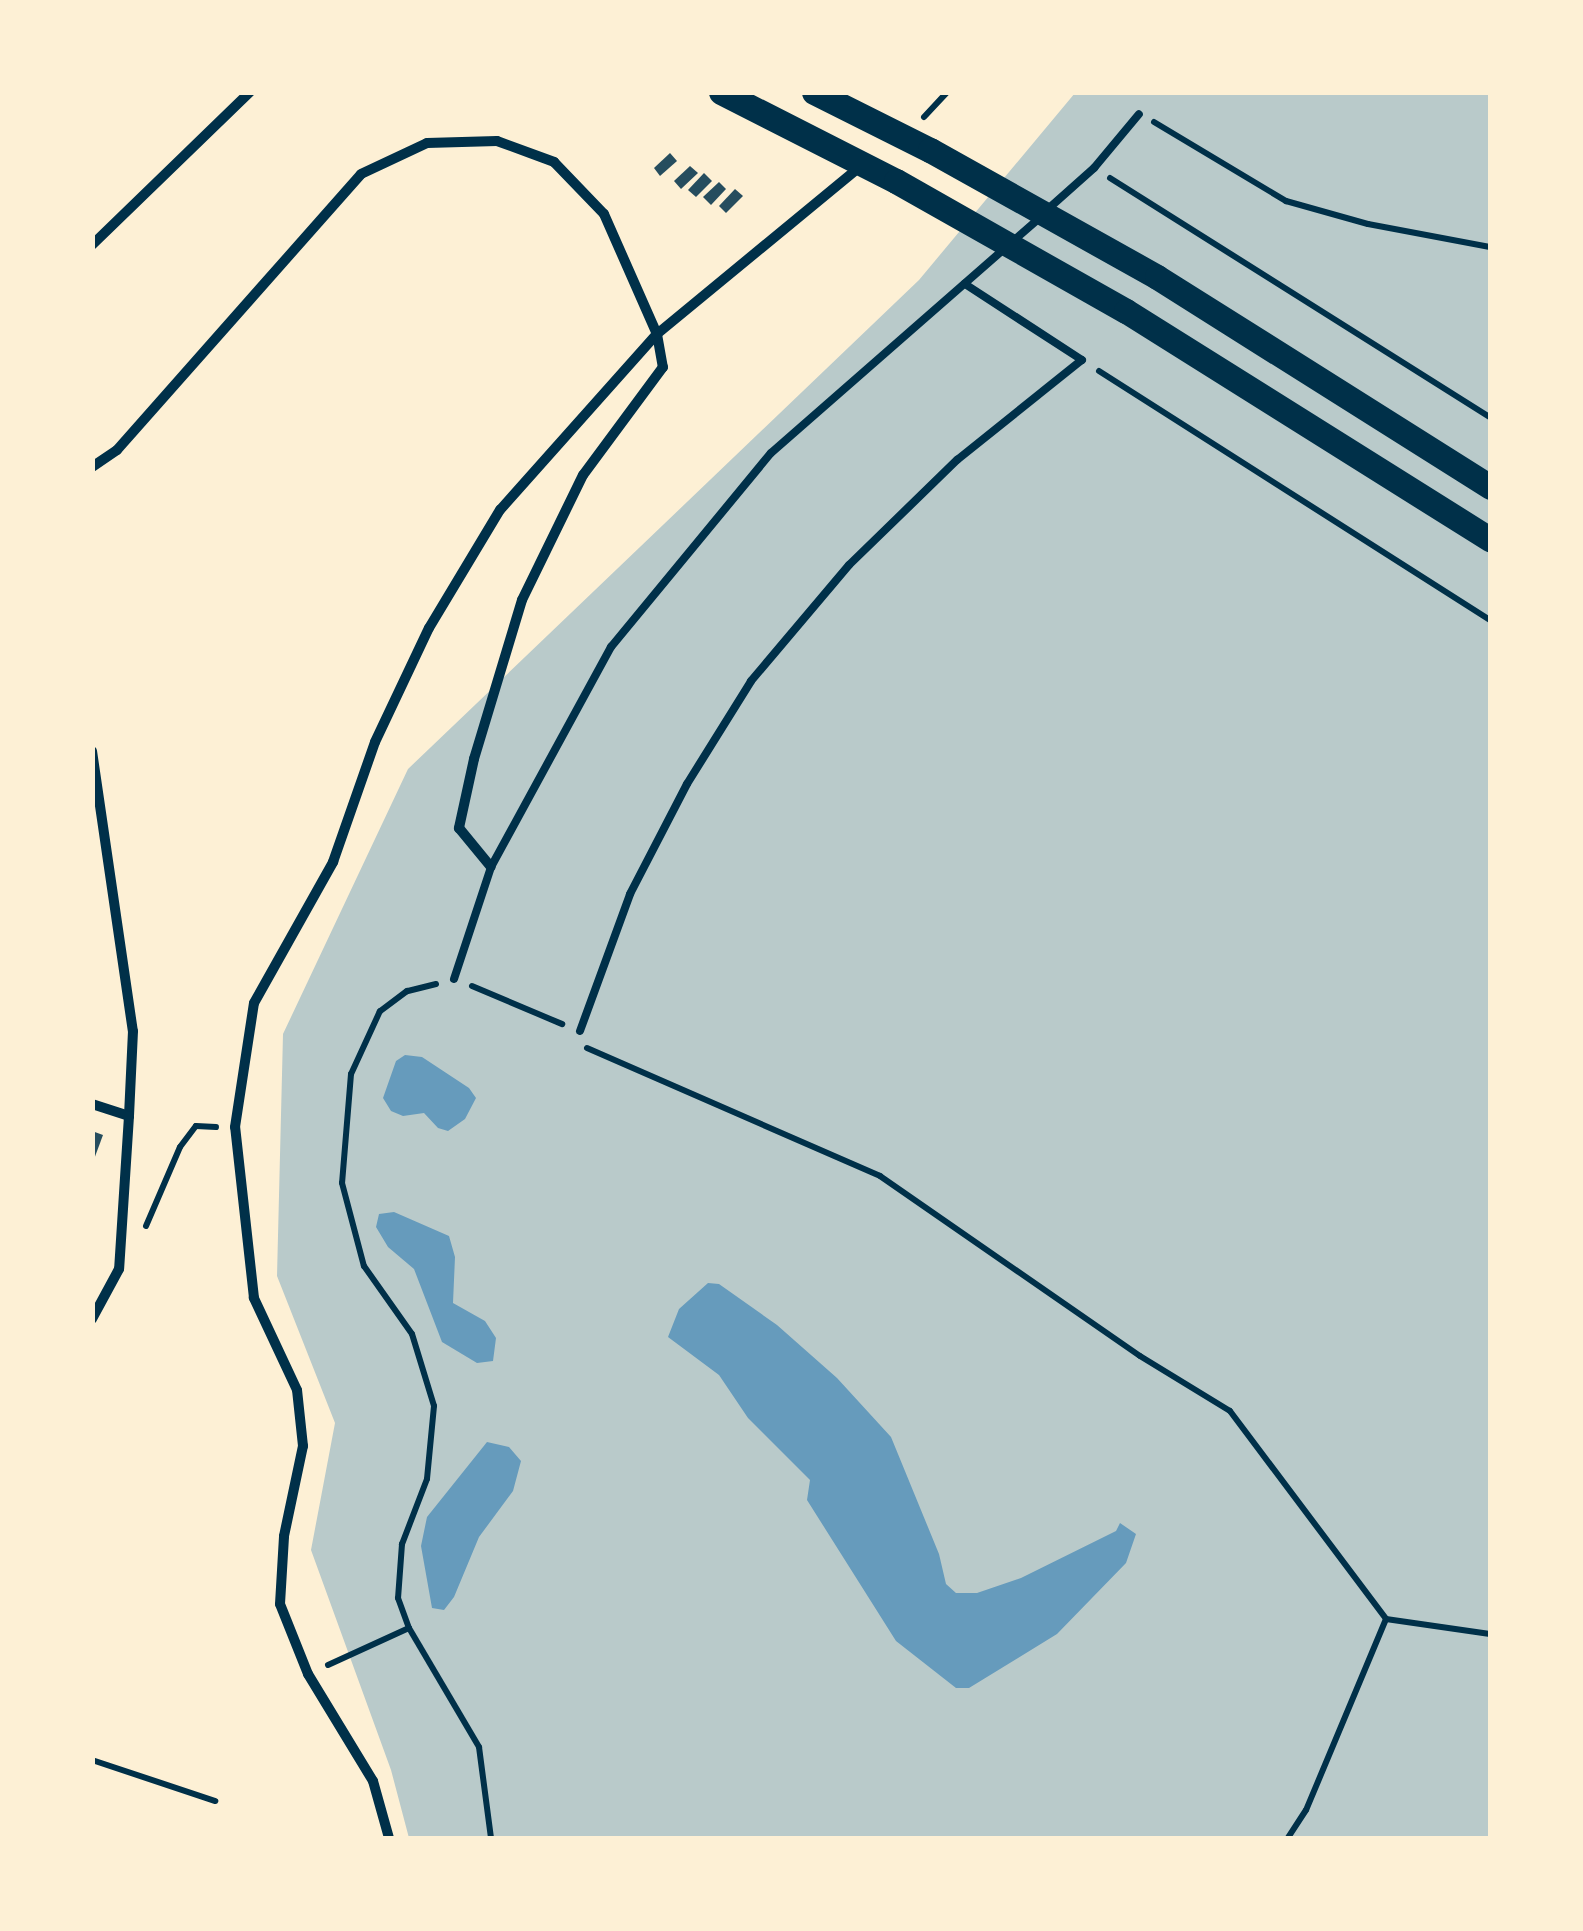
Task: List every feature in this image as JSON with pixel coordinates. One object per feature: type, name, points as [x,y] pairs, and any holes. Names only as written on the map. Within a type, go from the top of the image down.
[{"type":"main road","points":[[721,92],[896,181],[1126,311],[1490,540]]},
{"type":"main road","points":[[814,92],[930,150],[1157,277],[1490,488]]},
{"type":"street","points":[[92,246],[250,92]]},
{"type":"street","points":[[92,467],[117,450],[361,174],[427,144],[497,142],[554,162],[604,214],[656,334],[664,368],[584,475],[522,600],[474,759],[460,828],[491,867]]},
{"type":"street","points":[[389,1838],[373,1781],[308,1674],[280,1604],[284,1536],[303,1446],[297,1390],[254,1298],[234,1127],[254,1002],[332,862],[375,742],[430,628],[500,510],[656,334],[863,165]]},
{"type":"street","points":[[92,751],[133,1031],[119,1269],[92,1319]]},
{"type":"street","points":[[92,1104],[128,1116]]},
{"type":"lane","points":[[454,979],[491,867],[611,648],[683,555],[771,453],[1094,168],[1140,114]]},
{"type":"lane","points":[[580,1031],[630,894],[687,784],[751,681],[850,565],[956,460],[1082,360],[965,284]]},
{"type":"path","points":[[1140,114],[1286,201],[1368,224],[1490,247]]},
{"type":"path","points":[[1094,168],[1490,417]]},
{"type":"path","points":[[1082,360],[1490,620]]},
{"type":"path","points":[[491,1838],[479,1747],[409,1628],[398,1598],[402,1544],[427,1479],[434,1406],[412,1334],[364,1266],[342,1182],[351,1074],[380,1012],[407,992],[454,979],[580,1031],[588,1051],[880,1176],[1140,1356],[1230,1411],[1386,1619],[1490,1634]]},
{"type":"path","points":[[119,1269],[142,1238],[180,1147],[196,1126]]},
{"type":"path","points":[[1288,1838],[1306,1810],[1386,1619]]},
{"type":"path","points":[[308,1674],[409,1628]]},
{"type":"path","points":[[92,1760],[215,1801]]},
{"type":"shaded area","points":[[1075,93],[1490,93],[1490,1838],[409,1838],[391,1770],[311,1550],[335,1423],[277,1276],[283,1034],[408,769],[919,280]]},
{"type":"water","points":[[405,1055],[422,1057],[469,1088],[476,1098],[465,1119],[448,1131],[438,1128],[424,1113],[403,1116],[391,1111],[383,1098],[396,1061]]},
{"type":"water","points":[[394,1212],[449,1236],[455,1257],[453,1303],[485,1321],[496,1338],[493,1361],[477,1363],[442,1342],[414,1269],[388,1247],[376,1227],[379,1214]]},
{"type":"water","points":[[708,1283],[719,1284],[777,1325],[837,1378],[891,1437],[939,1554],[946,1584],[956,1593],[977,1593],[1021,1578],[1116,1531],[1120,1523],[1136,1534],[1126,1563],[1057,1634],[969,1688],[956,1688],[896,1641],[807,1500],[810,1480],[748,1418],[719,1375],[668,1337],[679,1309]]},
{"type":"water","points":[[487,1442],[509,1447],[521,1461],[513,1491],[479,1537],[454,1597],[444,1610],[432,1608],[421,1546],[427,1517]]},
{"type":"building","points":[[670,153],[677,161],[660,176],[654,168]]},
{"type":"building","points":[[690,166],[698,173],[681,189],[674,181]]},
{"type":"building","points":[[704,173],[712,181],[696,197],[688,190]]},
{"type":"building","points":[[719,182],[726,189],[711,205],[703,197]]},
{"type":"building","points":[[735,189],[743,196],[726,213],[719,206]]},
{"type":"building","points":[[92,1131],[103,1135],[93,1162],[92,1162]]}]
